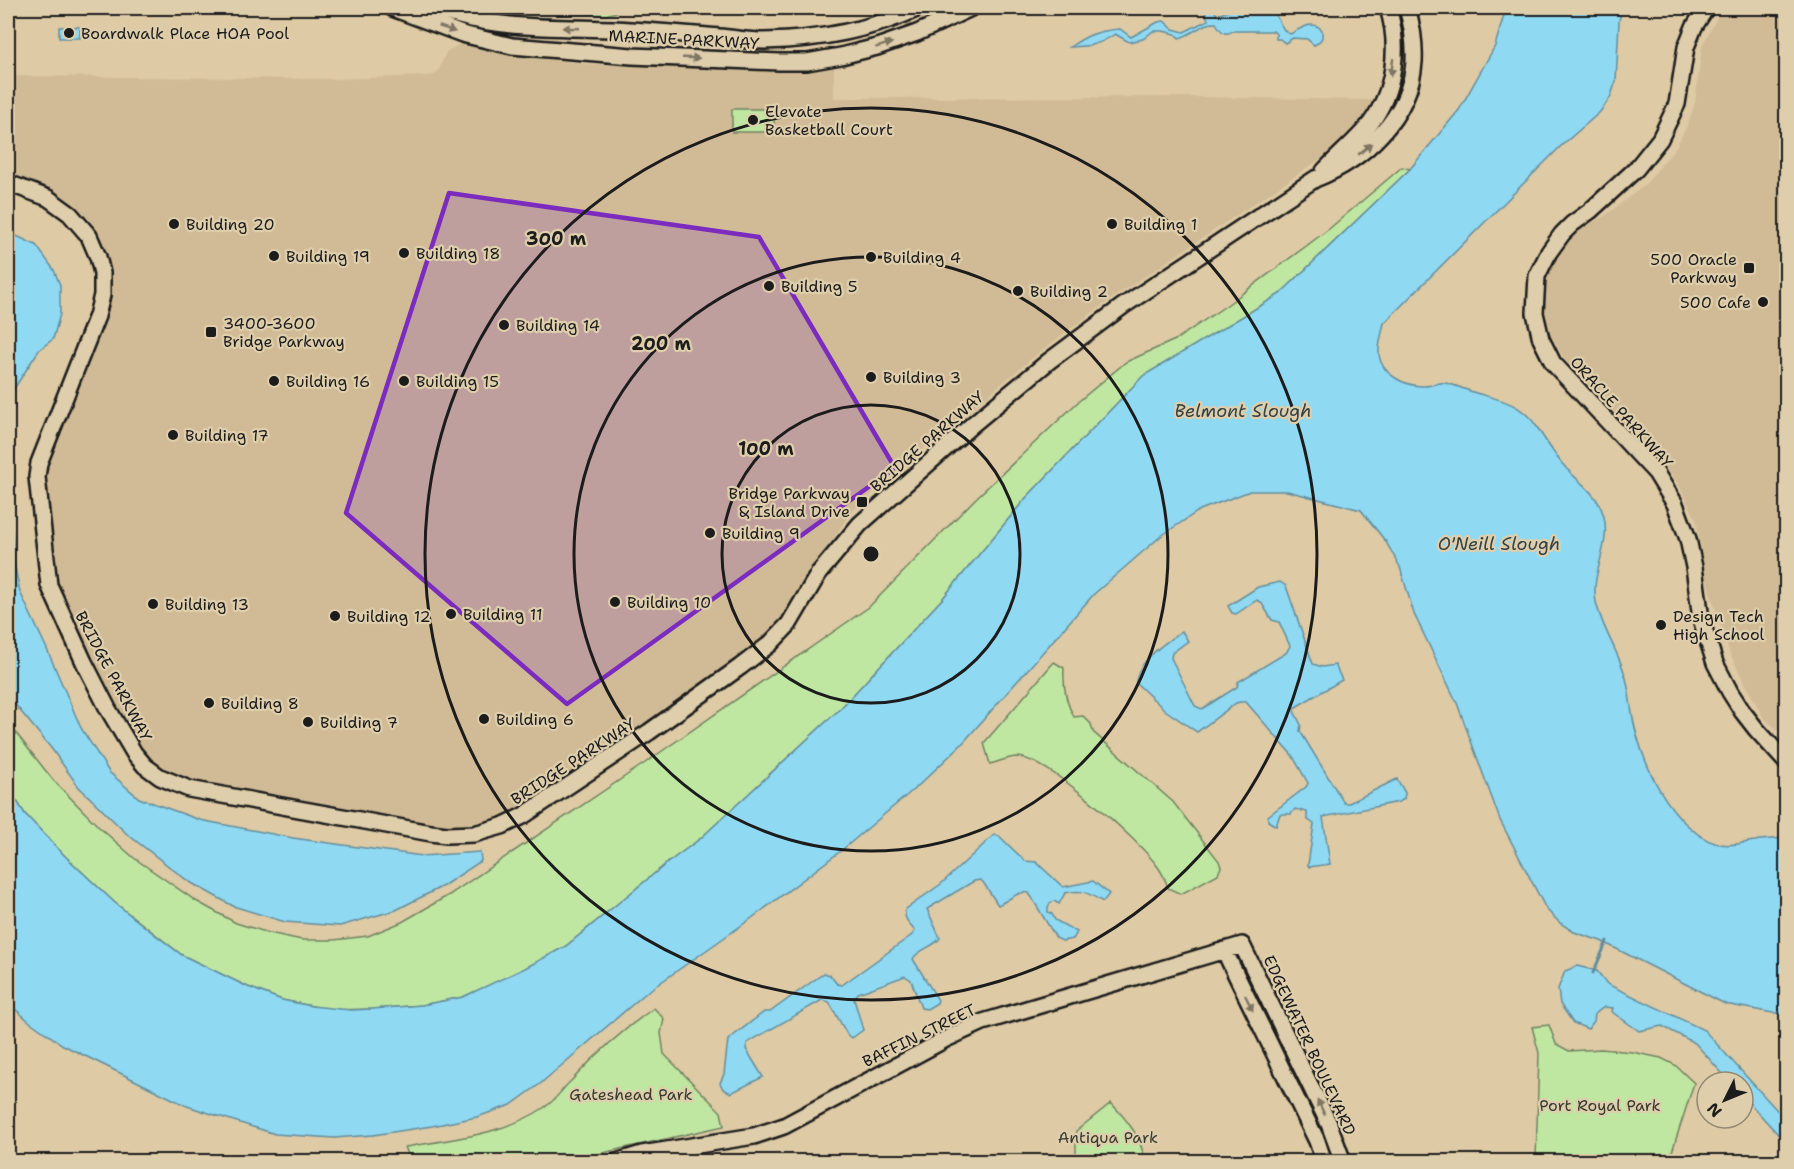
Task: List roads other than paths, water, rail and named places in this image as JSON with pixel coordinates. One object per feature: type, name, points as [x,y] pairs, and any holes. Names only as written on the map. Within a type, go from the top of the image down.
[{"type":"street","name":"MARINE PARKWAY","points":[[392,8],[462,34],[512,46],[632,56],[779,62],[807,62],[877,47],[917,33],[971,8]]},
{"type":"street","name":"MARINE PARKWAY","points":[[434,8],[473,19],[510,25],[616,29],[763,41],[853,31],[920,8]]},
{"type":"street","name":"BRIDGE PARKWAY","points":[[1315,179],[1370,123],[1381,106],[1390,83],[1394,59],[1393,25],[1388,8]]},
{"type":"street","name":"BRIDGE PARKWAY","points":[[8,183],[41,195],[67,211],[89,236],[101,266],[102,295],[97,316],[39,463],[37,477],[49,585],[84,662],[131,749],[150,770],[179,786],[431,833],[454,835],[486,831],[523,816],[658,726],[765,649],[789,624],[819,573],[860,524],[1049,361],[1129,302],[1315,179],[1347,164],[1362,153],[1400,110],[1407,93],[1414,61],[1413,29],[1407,8]]},
{"type":"street","name":"ORACLE PARKWAY","points":[[1706,8],[1694,27],[1686,47],[1677,104],[1660,139],[1636,169],[1562,234],[1549,252],[1537,276],[1535,313],[1541,339],[1553,363],[1656,473],[1675,504],[1688,539],[1701,619],[1715,663],[1742,711],[1786,762]]},
{"type":"street","name":"BAFFIN STREET","points":[[616,1161],[642,1154],[767,1132],[784,1126],[982,1022],[1242,945]]},
{"type":"street","name":"EDGEWATER BOULEVARD","points":[[1242,945],[1324,1113],[1343,1161]]},
{"type":"street","name":"EDGEWATER BOULEVARD","points":[[1224,950],[1317,1141],[1324,1161]]},
{"type":"water","points":[[1246,7],[1260,9],[1275,14],[1284,30],[1290,34],[1306,26],[1314,25],[1322,30],[1322,38],[1314,45],[1307,39],[1293,38],[1285,43],[1276,39],[1273,31],[1225,33],[1216,23],[1211,23],[1179,38],[1175,34],[1153,31],[1143,39],[1129,42],[1115,34],[1094,44],[1070,47],[1099,32],[1120,29],[1131,37],[1164,21],[1173,29],[1184,32],[1208,20],[1204,8],[1213,8],[1217,15]]},
{"type":"water","points":[[1506,8],[1622,8],[1619,21],[1616,81],[1610,98],[1600,112],[1561,146],[1384,323],[1379,355],[1389,374],[1409,384],[1429,386],[1445,383],[1517,408],[1531,419],[1560,461],[1597,500],[1604,517],[1605,539],[1596,581],[1596,602],[1626,678],[1643,754],[1660,791],[1685,823],[1711,842],[1730,845],[1786,838],[1786,1013],[1773,1013],[1725,1004],[1601,941],[1574,932],[1560,923],[1546,909],[1500,820],[1457,703],[1414,614],[1400,567],[1386,542],[1361,510],[1287,491],[1250,491],[1200,510],[1161,536],[1094,594],[962,744],[919,785],[842,850],[752,918],[647,992],[540,1084],[511,1105],[477,1117],[373,1135],[334,1138],[275,1134],[187,1106],[63,1045],[8,1003],[8,787],[25,814],[65,856],[114,902],[149,930],[182,955],[248,987],[282,1000],[351,1010],[422,1005],[463,997],[566,946],[701,838],[841,708],[943,598],[1026,498],[1143,376],[1280,294],[1410,169],[1459,110],[1495,46]]},
{"type":"water","name":"Boardwalk Place HOA Pool","points":[[59,27],[80,27],[80,38],[59,38]]},
{"type":"water","points":[[8,232],[36,245],[54,270],[60,285],[60,314],[53,339],[39,350],[8,398]]},
{"type":"water","points":[[8,523],[12,532],[14,563],[20,592],[81,728],[109,772],[139,798],[200,820],[293,838],[422,856],[480,852],[481,861],[443,886],[396,910],[340,926],[285,922],[233,906],[188,881],[127,834],[78,786],[51,748],[8,696]]},
{"type":"water","points":[[1280,582],[1286,586],[1313,664],[1322,667],[1335,665],[1342,680],[1294,708],[1301,725],[1300,731],[1344,803],[1349,803],[1397,779],[1405,793],[1404,799],[1399,802],[1323,817],[1330,864],[1309,867],[1314,824],[1307,819],[1307,812],[1295,809],[1291,814],[1280,814],[1276,826],[1268,821],[1268,816],[1306,787],[1308,783],[1292,755],[1246,702],[1236,703],[1197,732],[1165,710],[1136,683],[1137,675],[1146,660],[1182,631],[1188,641],[1172,653],[1171,658],[1195,706],[1202,709],[1237,687],[1238,682],[1286,653],[1290,646],[1279,622],[1272,620],[1261,602],[1257,600],[1236,614],[1232,613],[1228,606],[1258,587]]},
{"type":"water","points":[[994,835],[999,836],[1025,861],[1036,862],[1063,887],[1093,881],[1109,894],[1103,902],[1076,891],[1065,893],[1059,904],[1054,901],[1050,903],[1048,912],[1055,920],[1077,932],[1073,939],[1062,941],[1056,938],[1029,893],[1017,894],[998,905],[983,882],[974,881],[927,909],[940,938],[913,959],[938,1000],[937,1003],[927,1009],[921,1008],[911,980],[905,976],[858,993],[854,999],[863,1030],[852,1038],[848,1036],[829,1002],[822,1000],[747,1043],[746,1049],[763,1077],[731,1093],[723,1089],[720,1083],[724,1074],[728,1040],[764,1012],[770,1012],[824,973],[830,975],[837,984],[842,985],[912,935],[915,931],[906,918],[906,909],[941,884]]},
{"type":"water","points":[[1577,966],[1597,971],[1607,984],[1704,1030],[1740,1070],[1719,1070],[1695,1043],[1662,1026],[1639,1031],[1612,1012],[1613,1008],[1604,1007],[1595,1014],[1594,1021],[1588,1029],[1573,1023],[1560,1004],[1558,989],[1565,971]]},
{"type":"water","points":[[1755,1086],[1786,1120],[1786,1143],[1755,1109]]},
{"type":"waterway","points":[[1593,973],[1607,941]]},
{"type":"place","name":"Boardwalk Place HOA Pool","points":[[69,33]]},
{"type":"place","name":"Elevate Basketball Court","points":[[753,120]]},
{"type":"place","name":"Building 20","points":[[174,224]]},
{"type":"place","name":"Building 1","points":[[1112,224]]},
{"type":"place","name":"Building 18","points":[[404,253]]},
{"type":"place","name":"Building 19","points":[[274,256]]},
{"type":"place","name":"Building 4","points":[[871,257]]},
{"type":"place","name":"500 Oracle Parkway","points":[[1749,268]]},
{"type":"place","name":"Building 5","points":[[769,286]]},
{"type":"place","name":"Building 2","points":[[1018,291]]},
{"type":"place","name":"500 Cafe","points":[[1763,302]]},
{"type":"place","name":"Building 14","points":[[504,325]]},
{"type":"place","name":"3400-3600 Bridge Parkway","points":[[211,332]]},
{"type":"place","name":"Building 3","points":[[871,377]]},
{"type":"place","name":"Building 16","points":[[274,381]]},
{"type":"place","name":"Building 15","points":[[404,381]]},
{"type":"place","name":"Building 17","points":[[173,435]]},
{"type":"place","name":"Bridge Parkway & Island Drive","points":[[862,502]]},
{"type":"place","name":"Building 9","points":[[710,533]]},
{"type":"place","name":"Building 10","points":[[615,602]]},
{"type":"place","name":"Building 13","points":[[153,604]]},
{"type":"place","name":"Building 11","points":[[451,614]]},
{"type":"place","name":"Building 12","points":[[335,616]]},
{"type":"place","name":"Design Tech High School","points":[[1661,625]]},
{"type":"place","name":"Building 8","points":[[209,703]]},
{"type":"place","name":"Building 6","points":[[484,719]]},
{"type":"place","name":"Building 7","points":[[308,722]]},
{"type":"water label","name":"Belmont Slough","points":[[1243,411]]},
{"type":"water label","name":"O'Neill Slough","points":[[1499,544]]},
{"type":"park label","name":"Gateshead Park","points":[[631,1094]]},
{"type":"park label","name":"Port Royal Park","points":[[1600,1105]]},
{"type":"park label","name":"Antiqua Park","points":[[1108,1137]]}]
